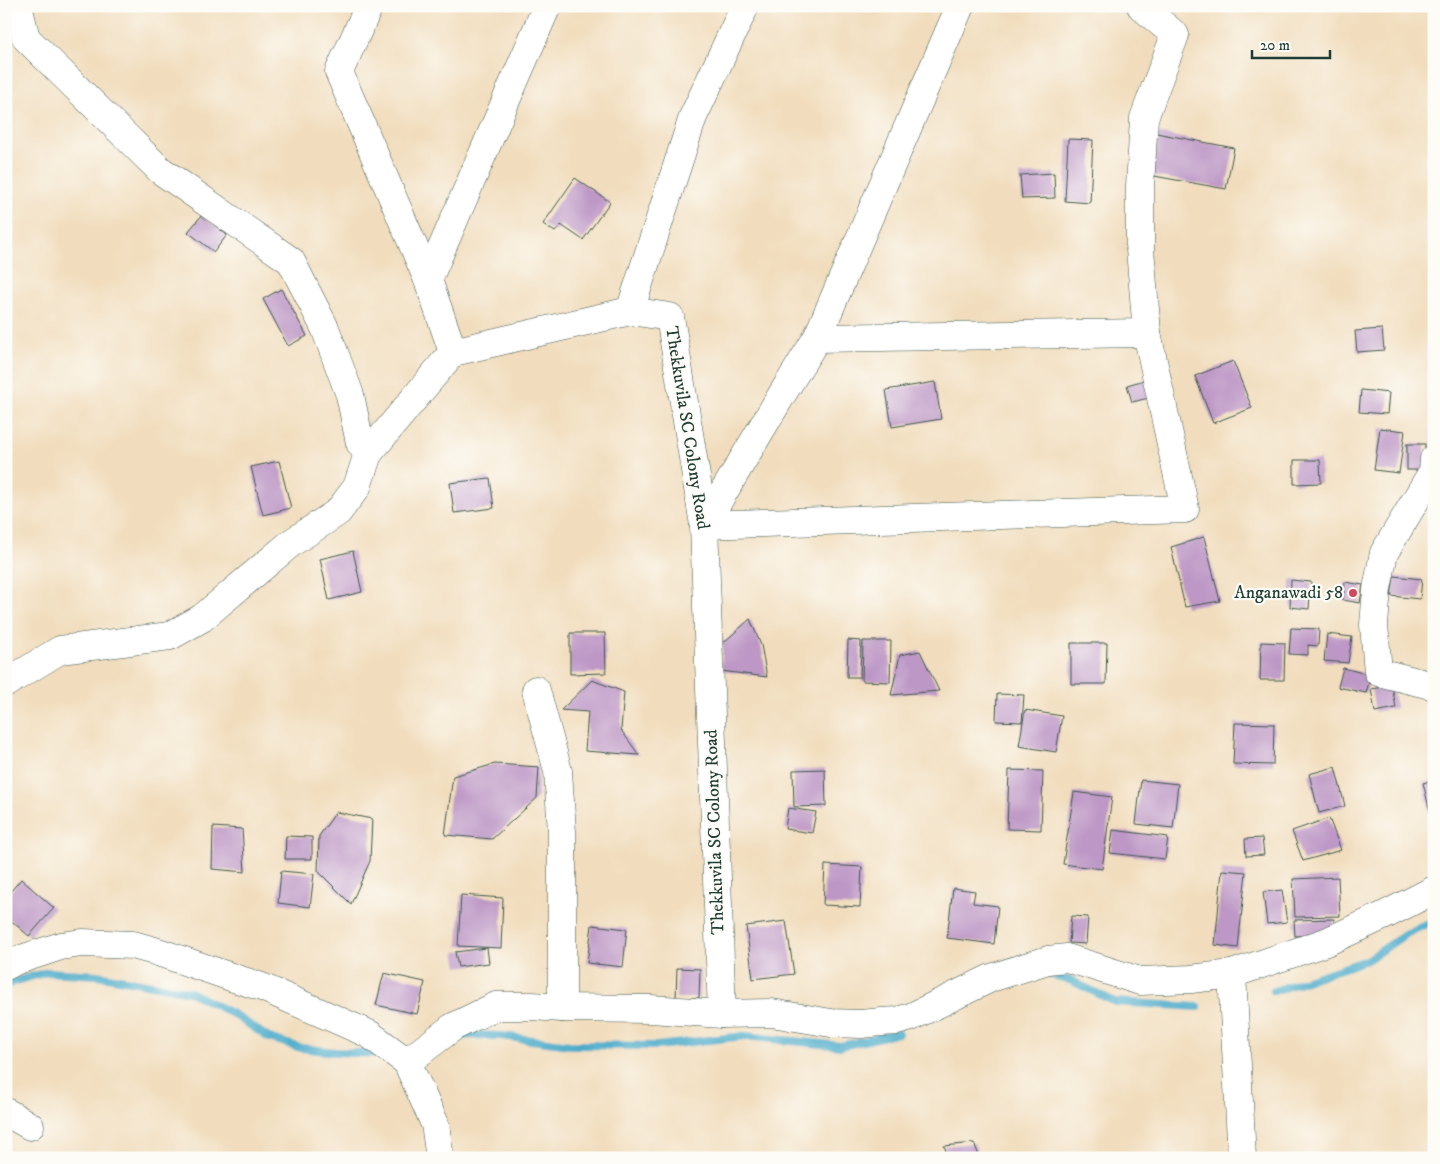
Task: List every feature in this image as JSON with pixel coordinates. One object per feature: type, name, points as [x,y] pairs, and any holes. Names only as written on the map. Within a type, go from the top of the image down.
[{"type":"street","points":[[18,6],[26,38],[160,170],[291,261],[325,328],[350,395],[360,443],[368,454]]},
{"type":"street","points":[[6,683],[60,650],[170,636],[202,618],[291,543],[338,512],[357,487],[368,454],[453,352],[428,280],[340,72],[369,6]]},
{"type":"street","points":[[428,280],[547,6]]},
{"type":"street","points":[[630,312],[693,117],[745,6]]},
{"type":"street","points":[[704,525],[818,338],[960,6]]},
{"type":"street","points":[[704,525],[1184,509],[1147,332],[1140,250],[1140,186],[1144,118],[1175,35],[1141,6]]},
{"type":"street","name":"Thekkuvila SC Colony Road","points":[[453,352],[630,312],[670,317],[704,525],[722,1014]]},
{"type":"street","points":[[818,338],[1147,332]]},
{"type":"street","points":[[1434,459],[1433,471],[1384,553],[1377,588],[1374,625],[1378,672],[1434,686]]},
{"type":"street","points":[[536,690],[558,771],[562,832],[562,1008]]},
{"type":"street","points":[[407,1062],[453,1027],[496,1006],[772,1014],[831,1023],[861,1024],[897,1021],[911,1017],[991,978],[1048,960],[1067,958],[1140,981],[1191,979],[1232,974],[1326,942],[1434,890]]},
{"type":"street","points":[[6,966],[15,961],[61,946],[82,943],[133,946],[158,952],[262,987],[369,1034],[407,1062],[435,1124],[440,1158]]},
{"type":"street","points":[[1232,974],[1242,1158]]},
{"type":"street","points":[[6,1112],[30,1126]]},
{"type":"building","points":[[1151,132],[1234,148],[1226,189],[1143,174]]},
{"type":"building","points":[[1068,139],[1093,140],[1090,203],[1065,201]]},
{"type":"building","points":[[1054,173],[1055,198],[1022,199],[1020,175]]},
{"type":"building","points":[[575,178],[610,202],[583,240],[561,225],[555,232],[543,224]]},
{"type":"building","points":[[202,215],[227,235],[214,252],[188,232]]},
{"type":"building","points":[[281,289],[307,336],[288,346],[263,299]]},
{"type":"building","points":[[1382,329],[1384,350],[1357,352],[1355,331]]},
{"type":"building","points":[[1233,361],[1252,408],[1213,423],[1195,376]]},
{"type":"building","points":[[1148,379],[1153,397],[1132,402],[1127,385]]},
{"type":"building","points":[[935,382],[941,419],[892,427],[886,390]]},
{"type":"building","points":[[1361,390],[1389,393],[1387,414],[1359,412]]},
{"type":"building","points":[[1380,428],[1405,431],[1399,473],[1374,470]]},
{"type":"building","points":[[1407,444],[1425,444],[1425,470],[1407,470]]},
{"type":"building","points":[[1294,460],[1320,460],[1321,483],[1294,484]]},
{"type":"building","points":[[279,461],[291,508],[263,515],[251,467]]},
{"type":"building","points":[[490,478],[494,508],[454,513],[450,483]]},
{"type":"building","points":[[1204,537],[1220,601],[1185,607],[1171,547]]},
{"type":"building","points":[[353,551],[362,592],[329,600],[320,559]]},
{"type":"building","points":[[1394,576],[1422,579],[1420,599],[1391,596]]},
{"type":"building","points":[[1291,580],[1311,582],[1309,609],[1290,607]]},
{"type":"building","name":"Anganawadi 58","points":[[1345,582],[1363,585],[1360,603],[1343,600]]},
{"type":"building","points":[[750,619],[761,645],[767,677],[721,671],[723,643]]},
{"type":"building","points":[[1291,628],[1319,629],[1318,646],[1308,645],[1308,655],[1289,654]]},
{"type":"building","points":[[570,633],[605,633],[606,673],[570,674]]},
{"type":"building","points":[[1327,634],[1352,637],[1348,663],[1324,661]]},
{"type":"building","points":[[848,640],[861,641],[860,677],[847,677]]},
{"type":"building","points":[[863,641],[891,641],[890,682],[862,681]]},
{"type":"building","points":[[1261,642],[1285,643],[1284,680],[1260,680]]},
{"type":"building","points":[[1071,643],[1107,643],[1106,684],[1071,684]]},
{"type":"building","points":[[920,651],[939,691],[891,695],[900,655]]},
{"type":"building","points":[[1343,668],[1371,675],[1366,693],[1338,687]]},
{"type":"building","points":[[592,680],[624,692],[621,730],[639,755],[585,751],[588,712],[561,710]]},
{"type":"building","points":[[1392,686],[1396,708],[1375,712],[1371,689]]},
{"type":"building","points":[[997,694],[1024,695],[1022,722],[996,721]]},
{"type":"building","points":[[1025,710],[1062,716],[1056,752],[1019,746]]},
{"type":"building","points":[[1235,723],[1274,724],[1273,765],[1233,764]]},
{"type":"building","points":[[495,764],[539,767],[537,798],[492,839],[445,835],[453,776]]},
{"type":"building","points":[[1335,767],[1345,806],[1319,813],[1309,774]]},
{"type":"building","points":[[825,769],[826,806],[794,807],[793,770]]},
{"type":"building","points":[[1009,770],[1043,771],[1041,830],[1007,829]]},
{"type":"building","points":[[1141,780],[1178,784],[1173,828],[1136,824]]},
{"type":"building","points":[[1434,780],[1434,815],[1431,816],[1423,783]]},
{"type":"building","points":[[1074,792],[1112,797],[1102,869],[1063,864]]},
{"type":"building","points":[[788,808],[816,812],[812,833],[785,829]]},
{"type":"building","points":[[336,812],[372,819],[370,861],[351,904],[318,871],[319,836]]},
{"type":"building","points":[[1329,818],[1341,850],[1303,861],[1292,831]]},
{"type":"building","points":[[213,827],[242,829],[245,872],[212,869]]},
{"type":"building","points":[[1113,830],[1168,837],[1165,859],[1110,853]]},
{"type":"building","points":[[286,836],[312,837],[312,859],[285,859]]},
{"type":"building","points":[[1262,838],[1264,855],[1246,856],[1245,839]]},
{"type":"building","points":[[825,865],[862,867],[860,907],[823,905]]},
{"type":"building","points":[[1222,870],[1246,872],[1238,948],[1215,945]]},
{"type":"building","points":[[281,871],[314,874],[310,907],[278,903]]},
{"type":"building","points":[[1338,877],[1340,916],[1295,917],[1293,879]]},
{"type":"building","points":[[21,879],[54,908],[29,936],[6,916],[6,897]]},
{"type":"building","points":[[953,888],[975,891],[973,903],[998,906],[994,944],[947,938]]},
{"type":"building","points":[[1282,890],[1287,922],[1267,924],[1263,892]]},
{"type":"building","points":[[461,895],[503,898],[501,948],[458,946]]},
{"type":"building","points":[[1071,916],[1088,917],[1086,944],[1069,943]]},
{"type":"building","points":[[1334,919],[1334,934],[1295,936],[1294,920]]},
{"type":"building","points":[[786,921],[794,974],[753,979],[746,926]]},
{"type":"building","points":[[592,925],[627,929],[623,967],[587,963]]},
{"type":"building","points":[[487,948],[489,963],[458,967],[455,952]]},
{"type":"building","points":[[677,968],[700,969],[699,998],[676,998]]},
{"type":"building","points":[[384,973],[425,982],[417,1014],[376,1005]]},
{"type":"building","points":[[974,1143],[980,1158],[949,1158],[944,1146]]},
{"type":"waterway","points":[[1274,991],[1367,960],[1406,934],[1434,920]]},
{"type":"waterway","points":[[6,986],[13,982],[47,972],[97,975],[190,992],[233,1014],[269,1038],[301,1048],[381,1054]]},
{"type":"waterway","points":[[1042,972],[1072,981],[1115,1002],[1198,1007]]},
{"type":"waterway","points":[[458,1038],[467,1035],[501,1036],[570,1045],[657,1046],[744,1036],[841,1046],[898,1033]]},
{"type":"place","name":"Anganawadi 58","points":[[1353,593]]}]
